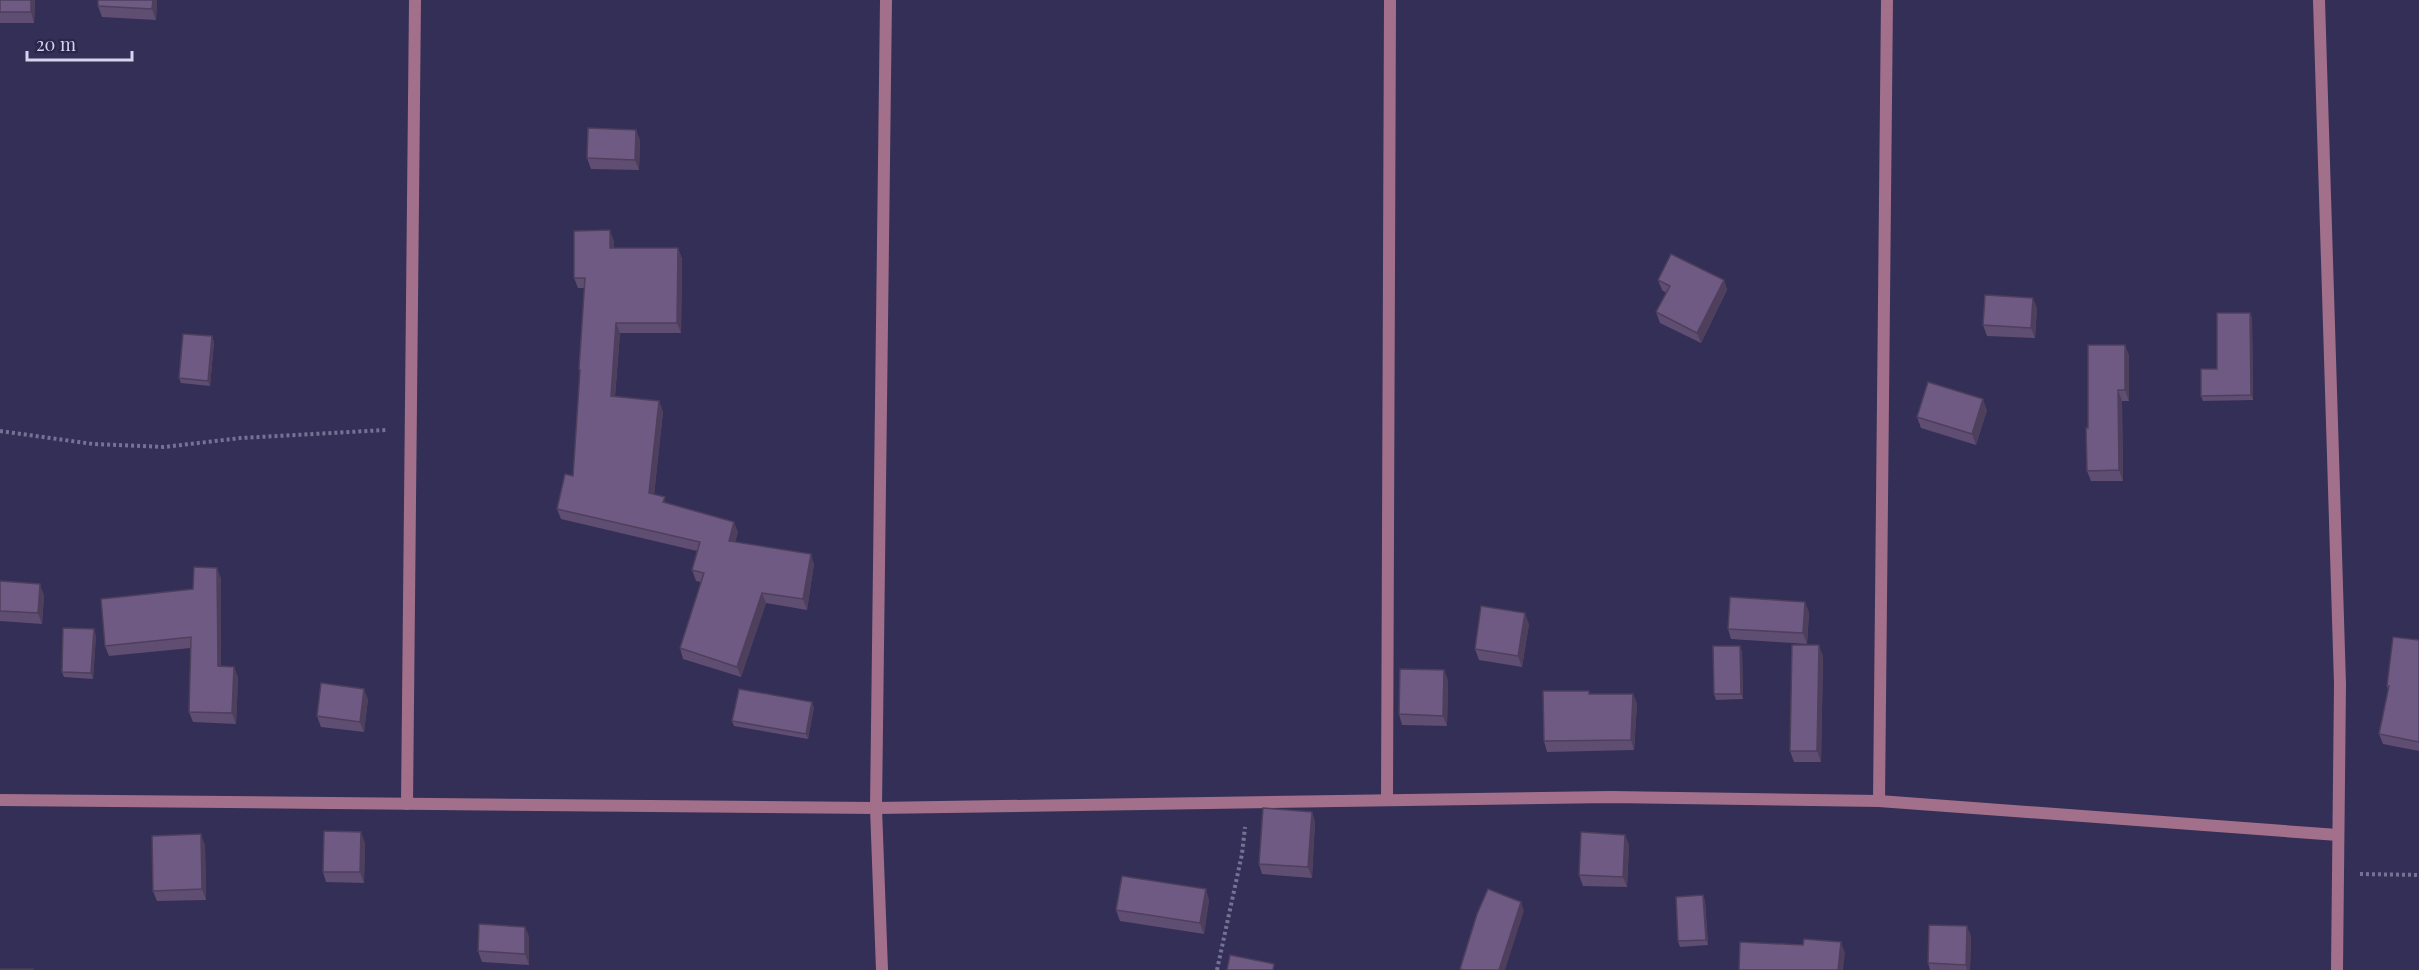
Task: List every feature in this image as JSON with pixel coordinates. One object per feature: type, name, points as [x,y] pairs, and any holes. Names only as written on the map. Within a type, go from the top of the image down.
[{"type":"street","points":[[407,804],[415,0]]},
{"type":"street","points":[[882,970],[876,808],[886,0]]},
{"type":"street","points":[[1387,800],[1390,0]]},
{"type":"street","points":[[1879,801],[1887,0]]},
{"type":"street","points":[[2319,0],[2340,684],[2337,970]]},
{"type":"street","points":[[0,800],[876,808],[1611,797],[1879,801],[2337,835]]},
{"type":"path","points":[[0,431],[93,444],[164,447],[241,438],[411,429]]},
{"type":"path","points":[[1217,970],[1242,854],[1247,802]]},
{"type":"path","points":[[2338,874],[2419,875]]},
{"type":"building","points":[[0,0],[31,0],[31,12],[0,12]]},
{"type":"building","points":[[98,0],[153,0],[152,9],[98,6]]},
{"type":"building","points":[[588,128],[636,130],[635,160],[587,158]]},
{"type":"building","points":[[610,230],[610,248],[678,248],[677,323],[616,323],[611,396],[659,401],[649,493],[665,497],[663,502],[734,522],[729,541],[811,554],[803,599],[762,593],[737,667],[680,648],[704,573],[692,570],[700,542],[557,509],[565,474],[573,476],[580,370],[585,278],[574,278],[574,231]]},
{"type":"building","points":[[1671,254],[1724,280],[1697,333],[1656,312],[1670,286],[1658,280]]},
{"type":"building","points":[[1985,295],[2033,298],[2031,328],[1983,325]]},
{"type":"building","points":[[2217,313],[2250,313],[2251,395],[2201,396],[2201,369],[2217,369]]},
{"type":"building","points":[[183,334],[212,336],[208,381],[179,378]]},
{"type":"building","points":[[2088,345],[2125,345],[2125,390],[2118,390],[2119,470],[2087,471]]},
{"type":"building","points":[[1928,382],[1983,399],[1972,434],[1917,417]]},
{"type":"building","points":[[194,567],[217,568],[218,666],[234,667],[232,713],[189,712],[191,637],[105,646],[101,599],[193,589]]},
{"type":"building","points":[[0,581],[40,584],[38,613],[0,611]]},
{"type":"building","points":[[1730,597],[1805,602],[1803,633],[1728,629]]},
{"type":"building","points":[[1481,606],[1525,613],[1518,656],[1475,649]]},
{"type":"building","points":[[63,628],[94,629],[91,673],[62,672]]},
{"type":"building","points":[[2393,637],[2419,640],[2419,742],[2379,734],[2389,686],[2387,686]]},
{"type":"building","points":[[1792,645],[1819,645],[1817,751],[1790,751]]},
{"type":"building","points":[[1713,646],[1740,646],[1741,694],[1714,694]]},
{"type":"building","points":[[1400,669],[1444,670],[1443,716],[1399,714]]},
{"type":"building","points":[[321,683],[364,689],[360,722],[317,716]]},
{"type":"building","points":[[739,689],[812,702],[806,734],[732,721]]},
{"type":"building","points":[[1543,691],[1633,694],[1631,740],[1544,741]]},
{"type":"building","points":[[1263,808],[1312,812],[1308,867],[1259,864]]},
{"type":"building","points":[[324,831],[361,832],[360,872],[323,872]]},
{"type":"building","points":[[1581,832],[1625,835],[1623,877],[1579,875]]},
{"type":"building","points":[[201,834],[202,889],[153,891],[152,836]]},
{"type":"building","points":[[1122,876],[1206,889],[1200,923],[1116,910]]},
{"type":"building","points":[[1488,889],[1521,902],[1499,970],[1460,969],[1477,914]]},
{"type":"building","points":[[1703,895],[1706,940],[1678,941],[1676,897]]},
{"type":"building","points":[[479,924],[525,927],[525,954],[478,951]]},
{"type":"building","points":[[1929,925],[1967,926],[1966,965],[1928,963]]},
{"type":"building","points":[[1804,939],[1841,942],[1838,970],[1739,970],[1740,942],[1803,945]]},
{"type":"building","points":[[1230,955],[1274,964],[1273,970],[1227,970]]},
{"type":"building","points":[[33,969],[33,970],[0,970]]}]
